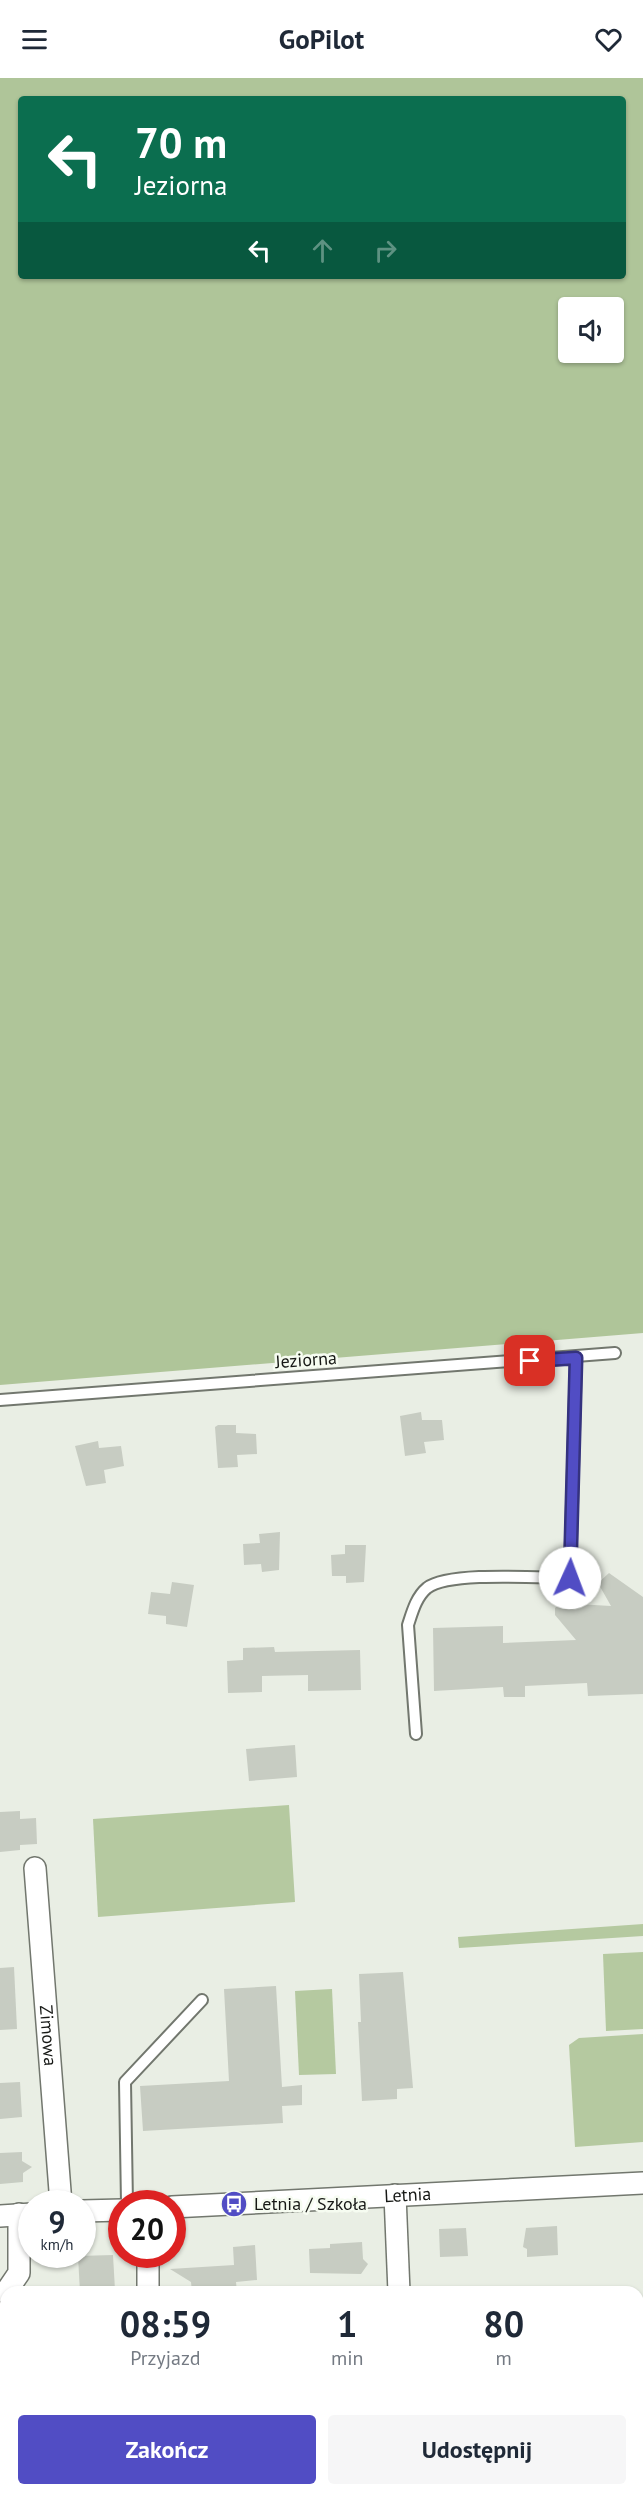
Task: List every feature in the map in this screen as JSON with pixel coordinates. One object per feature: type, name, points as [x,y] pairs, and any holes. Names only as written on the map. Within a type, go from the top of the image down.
[{"type":"street","name":"Zimowa","points":[[34,1868],[60,2190]]},
{"type":"street","name":"Letnia","points":[[186,2206],[643,2183]]},
{"type":"street","points":[[395,2195],[399,2286]]},
{"type":"street","points":[[10,2286],[19,2273],[17,2215]]},
{"type":"street","points":[[148,2268],[148,2286]]},
{"type":"lane","name":"Jeziorna","points":[[0,1400],[149,1387],[576,1358],[615,1353]]},
{"type":"lane","points":[[416,1734],[408,1626],[413,1608],[427,1588],[451,1578],[570,1578],[576,1358]]},
{"type":"lane","points":[[127,2190],[125,2082],[202,2000]]},
{"type":"green space","points":[[0,78],[643,78],[643,1333],[0,1385]]},
{"type":"green space","points":[[289,1805],[295,1902],[98,1917],[93,1819]]},
{"type":"green space","points":[[643,1924],[643,1936],[459,1948],[458,1937]]},
{"type":"green space","points":[[643,1952],[643,2029],[606,2031],[603,1954]]},
{"type":"green space","points":[[332,1989],[336,2074],[299,2075],[295,1991]]},
{"type":"green space","points":[[643,2034],[643,2142],[575,2147],[569,2045],[579,2038]]},
{"type":"building","points":[[421,1412],[422,1420],[442,1420],[444,1440],[424,1442],[426,1453],[405,1456],[400,1416]]},
{"type":"building","points":[[236,1425],[236,1433],[256,1434],[257,1454],[237,1455],[238,1467],[218,1468],[215,1427]]},
{"type":"building","points":[[98,1441],[99,1448],[121,1446],[124,1466],[104,1470],[106,1483],[86,1486],[75,1446]]},
{"type":"building","points":[[280,1532],[279,1570],[262,1572],[261,1564],[244,1565],[243,1544],[260,1543],[259,1534]]},
{"type":"building","points":[[345,1545],[366,1545],[364,1582],[346,1583],[346,1576],[332,1576],[331,1555],[345,1554]]},
{"type":"building","points":[[609,1573],[643,1597],[643,1694],[588,1696],[587,1683],[525,1686],[525,1697],[504,1697],[503,1687],[434,1691],[433,1628],[503,1626],[503,1643],[576,1640],[555,1615],[555,1608],[560,1603],[611,1606],[598,1583]]},
{"type":"building","points":[[172,1582],[194,1585],[187,1627],[166,1624],[166,1616],[148,1614],[151,1592],[170,1594]]},
{"type":"building","points":[[274,1647],[275,1652],[360,1650],[361,1690],[308,1691],[308,1675],[262,1676],[262,1692],[228,1693],[227,1661],[243,1660],[243,1648]]},
{"type":"building","points":[[295,1745],[297,1777],[249,1781],[246,1749]]},
{"type":"building","points":[[20,1811],[20,1819],[36,1818],[37,1844],[20,1845],[20,1850],[0,1852],[0,1812]]},
{"type":"building","points":[[14,1967],[17,2029],[0,2030],[0,1968]]},
{"type":"building","points":[[403,1972],[413,2088],[397,2089],[397,2099],[362,2101],[358,2022],[361,2022],[359,1974]]},
{"type":"building","points":[[276,1986],[282,2087],[302,2085],[302,2105],[282,2106],[283,2123],[143,2131],[140,2086],[229,2081],[224,1989]]},
{"type":"building","points":[[20,2082],[22,2117],[0,2119],[0,2083]]},
{"type":"building","points":[[22,2152],[22,2161],[32,2167],[23,2173],[23,2182],[0,2184],[0,2153]]},
{"type":"building","points":[[557,2226],[558,2255],[527,2257],[527,2249],[523,2247],[526,2228]]},
{"type":"building","points":[[466,2228],[468,2256],[440,2257],[439,2229]]},
{"type":"building","points":[[362,2242],[363,2259],[368,2264],[361,2274],[310,2273],[309,2249],[330,2248],[330,2244]]},
{"type":"building","points":[[255,2245],[257,2280],[236,2282],[236,2286],[191,2286],[191,2282],[170,2269],[186,2268],[234,2265],[233,2247]]},
{"type":"building","points":[[96,2255],[108,2255],[108,2268],[114,2268],[115,2286],[80,2286],[79,2268],[96,2268]]},
{"type":"place","name":"Letnia / Szkoła","points":[[234,2204]]},
{"type":"route","points":[[530,1361],[576,1358],[570,1578]]}]
